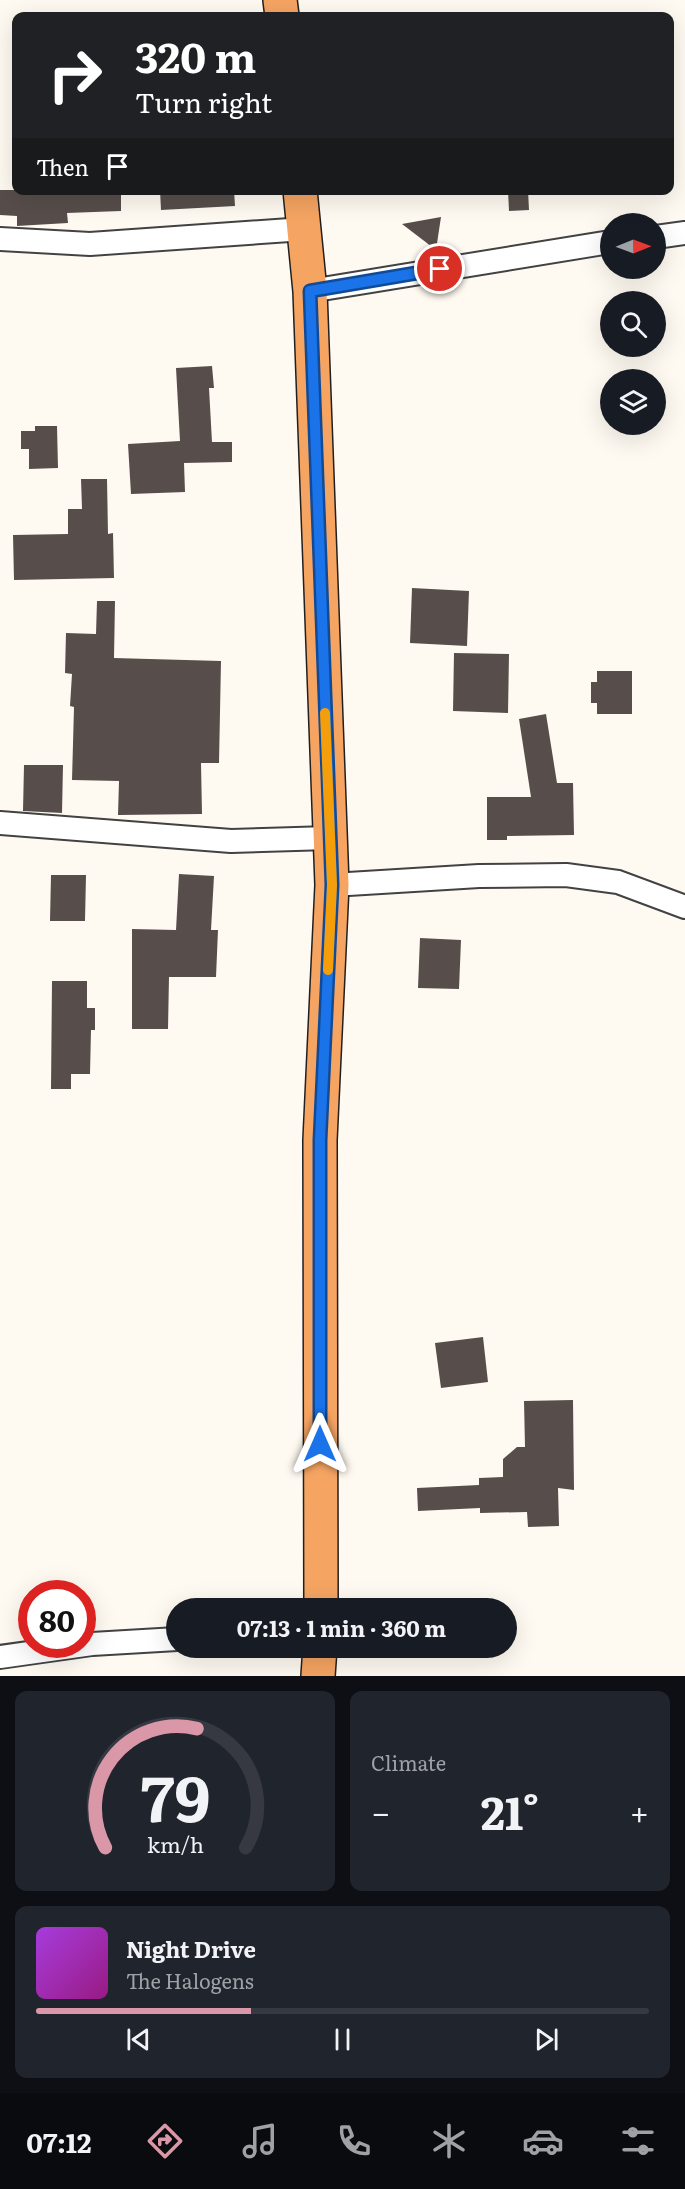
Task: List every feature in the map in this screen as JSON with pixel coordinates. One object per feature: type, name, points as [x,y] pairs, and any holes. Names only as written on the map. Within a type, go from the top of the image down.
[{"type":"highway","points":[[301,195],[310,291],[332,885],[320,1140],[321,1598]]},
{"type":"highway","points":[[318,1676],[319,1658]]},
{"type":"street","points":[[0,239],[90,243],[304,229]]},
{"type":"street","points":[[666,236],[685,233]]},
{"type":"street","points":[[310,291],[600,244]]},
{"type":"street","points":[[0,823],[231,840],[329,838]]},
{"type":"street","points":[[332,885],[479,876],[566,875],[618,882],[685,907]]},
{"type":"street","points":[[0,1657],[92,1644],[166,1640]]},
{"type":"building","points":[[0,190],[12,190],[12,195],[121,195],[121,211],[67,213],[68,223],[17,226],[17,216],[0,215]]},
{"type":"building","points":[[160,195],[234,195],[235,206],[161,210]]},
{"type":"building","points":[[508,195],[528,195],[529,210],[509,211]]},
{"type":"building","points":[[441,217],[436,250],[402,224]]},
{"type":"building","points":[[212,366],[214,388],[209,388],[212,442],[232,442],[232,462],[184,463],[185,492],[131,494],[128,444],[180,441],[176,368]]},
{"type":"building","points":[[35,426],[57,426],[58,468],[29,469],[29,449],[21,449],[21,431],[35,431]]},
{"type":"building","points":[[81,479],[107,479],[108,534],[113,533],[114,578],[14,580],[13,535],[68,534],[68,509],[82,509]]},
{"type":"building","points":[[412,588],[469,591],[467,646],[410,643]]},
{"type":"building","points":[[97,601],[115,601],[114,658],[221,661],[219,763],[201,763],[202,814],[118,815],[119,781],[72,780],[74,707],[70,706],[72,674],[65,673],[66,633],[96,634]]},
{"type":"building","points":[[454,653],[509,654],[508,713],[453,711]]},
{"type":"building","points":[[597,671],[632,671],[632,714],[597,714],[597,703],[591,703],[591,682],[597,682]]},
{"type":"building","points":[[546,714],[557,783],[573,783],[574,835],[507,836],[507,840],[487,840],[487,797],[531,797],[519,719]]},
{"type":"building","points":[[24,765],[63,765],[62,813],[23,811]]},
{"type":"building","points":[[179,874],[214,876],[211,930],[218,930],[216,977],[169,977],[168,1029],[132,1029],[132,929],[176,930]]},
{"type":"building","points":[[51,875],[86,875],[85,921],[50,921]]},
{"type":"building","points":[[420,938],[461,940],[459,989],[418,988]]},
{"type":"building","points":[[52,981],[87,981],[87,1008],[95,1008],[95,1030],[91,1030],[90,1074],[71,1074],[71,1089],[51,1089]]},
{"type":"building","points":[[483,1337],[488,1382],[441,1388],[435,1343]]},
{"type":"building","points":[[573,1400],[574,1490],[558,1488],[559,1526],[528,1527],[527,1512],[480,1513],[480,1508],[418,1511],[417,1488],[479,1485],[479,1478],[503,1477],[503,1459],[517,1447],[525,1447],[524,1401]]},
{"type":"slow traffic","points":[[325,713],[332,885],[328,970]]},
{"type":"route","points":[[320,1444],[320,1140],[332,885],[310,291],[440,269]]}]
